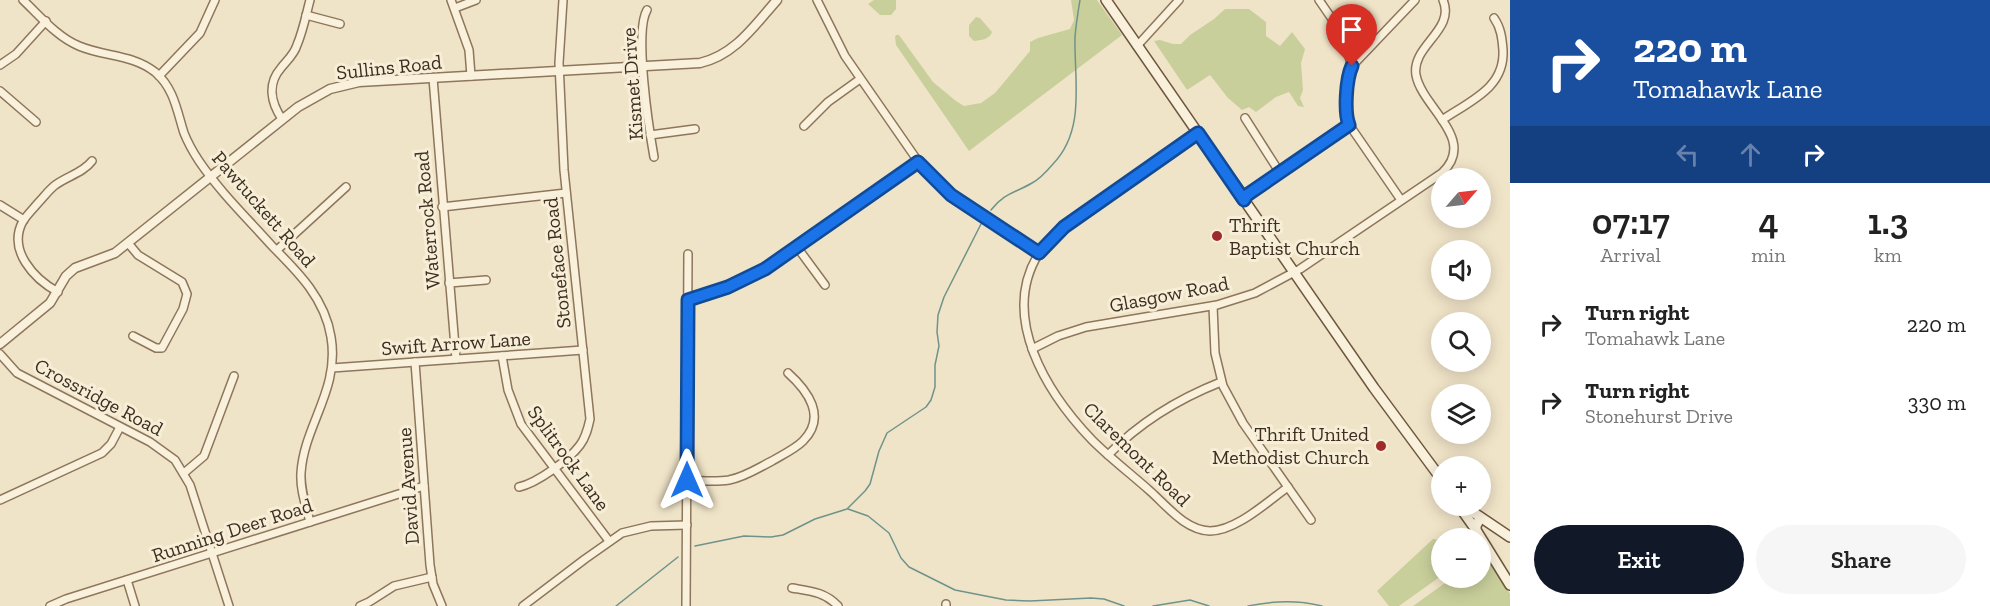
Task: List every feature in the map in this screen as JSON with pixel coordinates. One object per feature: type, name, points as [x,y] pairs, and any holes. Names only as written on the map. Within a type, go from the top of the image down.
[{"type":"main road","points":[[1106,0],[1294,272],[1431,465]]},
{"type":"main road","points":[[1477,516],[1510,537]]},
{"type":"main road","points":[[1476,528],[1480,518]]},
{"type":"main road","points":[[1491,554],[1510,585]]},
{"type":"street","name":"Pawtuckett Road","points":[[23,0],[76,45],[131,58],[159,76],[172,94],[187,141],[201,164],[235,205],[306,282],[321,306],[331,339],[332,368],[325,398],[302,463],[302,486],[310,522]]},
{"type":"street","points":[[159,76],[200,33],[215,0]]},
{"type":"street","points":[[282,119],[272,95],[273,81],[279,69],[297,47],[310,0]]},
{"type":"street","points":[[452,0],[469,50],[471,76]]},
{"type":"street","points":[[455,8],[476,0]]},
{"type":"street","name":"Stoneface Road","points":[[519,487],[536,480],[578,448],[588,427],[590,414],[566,193],[559,72],[563,0]]},
{"type":"street","name":"Sullins Road","points":[[0,345],[43,311],[58,292],[66,276],[75,268],[109,256],[128,243],[282,119],[312,98],[342,85],[700,63],[724,55],[739,43],[777,0]]},
{"type":"street","points":[[817,0],[839,46],[918,162],[951,195],[1039,253]]},
{"type":"street","points":[[1137,46],[1179,0]]},
{"type":"street","points":[[1319,0],[1341,32],[1352,66]]},
{"type":"street","points":[[1401,200],[1349,125],[1348,82],[1352,66],[1415,0]]},
{"type":"street","points":[[1443,0],[1446,8],[1445,18],[1421,54],[1416,69],[1420,86],[1443,120],[1492,85],[1499,76],[1503,64],[1503,41],[1501,30],[1494,18]]},
{"type":"street","name":"Kismet Drive","points":[[647,10],[642,21],[644,66],[654,157]]},
{"type":"street","points":[[306,15],[340,24]]},
{"type":"street","points":[[0,65],[16,54],[46,21]]},
{"type":"street","name":"Waterrock Road","points":[[434,78],[442,207],[456,359]]},
{"type":"street","points":[[804,126],[828,102],[860,79]]},
{"type":"street","points":[[0,91],[36,122]]},
{"type":"street","points":[[1245,118],[1280,173]]},
{"type":"street","name":"Glasgow Road","points":[[1032,349],[1058,336],[1086,327],[1213,306],[1255,293],[1294,272],[1447,169],[1452,158],[1454,142],[1443,120]]},
{"type":"street","points":[[1244,200],[1247,195],[1349,125]]},
{"type":"street","points":[[650,135],[695,129]]},
{"type":"street","name":"Claremont Road","points":[[1198,133],[1064,227],[1039,253],[1029,273],[1023,303],[1024,324],[1032,349],[1044,374],[1064,406],[1086,433],[1188,524],[1205,530],[1221,530],[1232,526],[1288,487]]},
{"type":"street","points":[[58,292],[44,284],[22,258],[18,242],[24,220],[51,189],[92,161]]},
{"type":"street","points":[[688,300],[747,279],[765,269],[918,162]]},
{"type":"street","points":[[277,250],[346,187]]},
{"type":"street","points":[[442,207],[566,193]]},
{"type":"street","points":[[0,205],[24,220]]},
{"type":"street","points":[[128,243],[138,255],[182,282],[187,294],[183,309],[162,348],[156,348],[133,336]]},
{"type":"street","points":[[797,247],[825,285]]},
{"type":"street","points":[[686,606],[688,254]]},
{"type":"street","points":[[449,283],[486,280]]},
{"type":"street","points":[[1213,306],[1215,353],[1221,382],[1243,423],[1311,520]]},
{"type":"street","name":"Swift Arrow Lane","points":[[332,368],[583,350]]},
{"type":"street","name":"Crossridge Road","points":[[0,354],[17,373],[161,448],[175,460],[193,493],[229,606]]},
{"type":"street","name":"Splitrock Lane","points":[[502,356],[507,390],[514,410],[527,433],[609,541]]},
{"type":"street","name":"David Avenue","points":[[415,362],[432,577],[442,606]]},
{"type":"street","points":[[687,480],[722,481],[740,477],[794,448],[805,439],[813,420],[812,403],[804,389],[788,373]]},
{"type":"street","points":[[184,473],[204,456],[234,376]]},
{"type":"street","points":[[1108,455],[1125,438],[1161,410],[1191,394],[1221,382]]},
{"type":"street","points":[[0,500],[93,459],[105,451],[120,427]]},
{"type":"street","name":"Running Deer Road","points":[[50,606],[424,486]]},
{"type":"street","points":[[523,606],[622,533],[644,527],[687,525]]},
{"type":"street","points":[[360,606],[394,586],[432,577]]},
{"type":"street","points":[[127,580],[135,606]]},
{"type":"street","points":[[792,588],[826,596],[838,606]]},
{"type":"green space","points":[[874,0],[896,0],[896,9],[891,15],[880,15],[868,4]]},
{"type":"green space","points":[[1071,0],[1097,0],[1122,35],[969,151],[896,45],[896,35],[899,35],[933,82],[956,101],[964,106],[981,103],[995,93],[1030,51],[1030,42],[1070,29],[1074,20]]},
{"type":"green space","points":[[1225,9],[1249,9],[1266,22],[1266,36],[1280,46],[1292,32],[1305,49],[1301,63],[1303,90],[1300,98],[1304,107],[1298,106],[1289,92],[1276,97],[1256,112],[1249,107],[1242,110],[1228,98],[1210,75],[1187,90],[1154,41],[1181,44]]},
{"type":"green space","points":[[976,17],[980,18],[992,32],[987,38],[974,41],[969,36],[969,25]]},
{"type":"green space","points":[[1431,541],[1431,583],[1399,606],[1389,606],[1377,591]]},
{"type":"green space","points":[[1491,561],[1510,594],[1510,606],[1413,606],[1438,588],[1491,588]]},
{"type":"waterway","points":[[991,210],[1005,197],[1043,175],[1063,151],[1070,136],[1076,104],[1075,37],[1080,0]]},
{"type":"waterway","points":[[695,546],[744,536],[783,535],[815,519],[847,509],[865,491],[870,484],[879,451],[887,433],[926,407],[931,400],[935,387],[935,365],[939,346],[938,315],[944,297],[981,224]]},
{"type":"waterway","points":[[848,509],[868,516],[889,533],[901,558],[909,567],[955,590],[1006,600],[1091,598],[1104,599],[1124,606]]},
{"type":"waterway","points":[[616,606],[678,557]]},
{"type":"waterway","points":[[1153,606],[1190,600],[1209,606]]},
{"type":"waterway","points":[[1248,606],[1285,602],[1322,606]]},
{"type":"place","name":"Thrift Baptist Church","points":[[1217,236]]},
{"type":"place","name":"Thrift United Methodist Church","points":[[1381,446]]},
{"type":"route","points":[[687,480],[688,300],[728,287],[765,269],[918,162],[951,195],[1039,253],[1064,227],[1198,133],[1244,200],[1247,195],[1349,125],[1347,120],[1348,82],[1352,66]]}]
